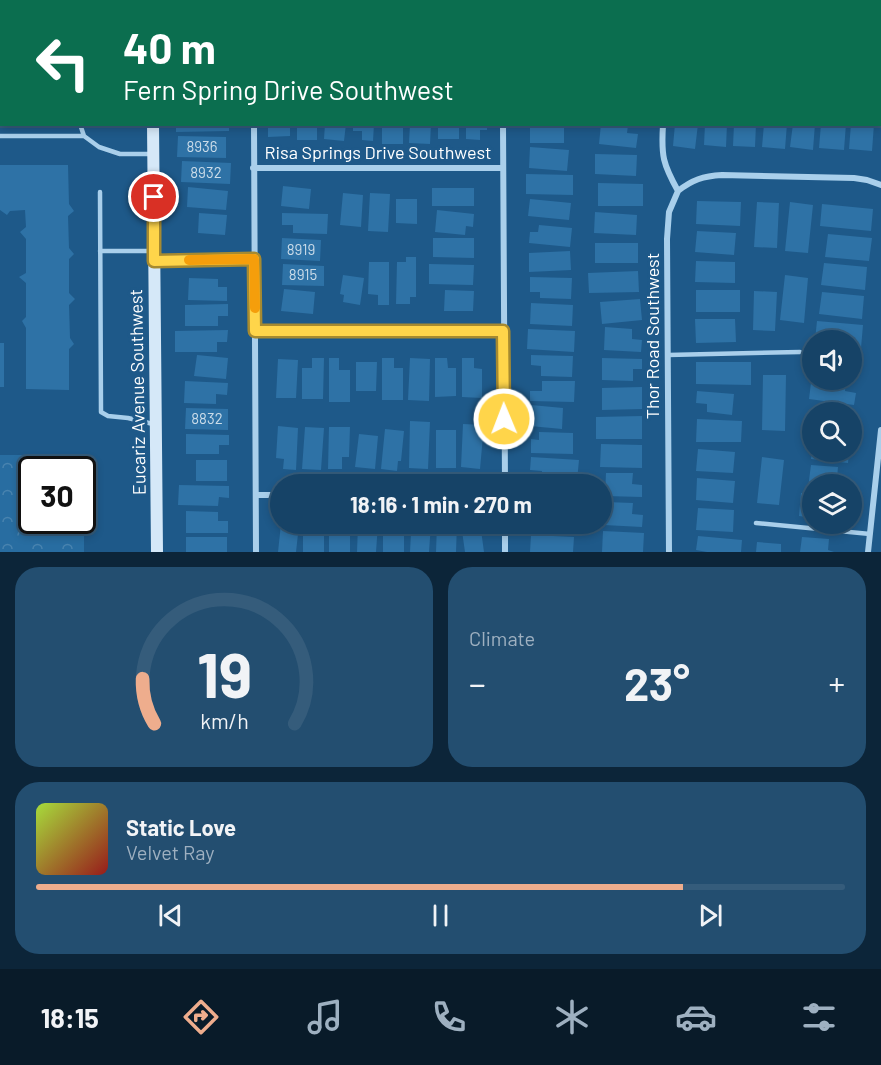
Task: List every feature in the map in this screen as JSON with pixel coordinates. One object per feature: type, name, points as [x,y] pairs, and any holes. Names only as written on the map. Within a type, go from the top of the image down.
[{"type":"street","name":"Eucariz Avenue Southwest","points":[[153,126],[157,552]]},
{"type":"street","points":[[254,126],[256,552]]},
{"type":"street","points":[[503,126],[505,474]]},
{"type":"street","points":[[663,126],[662,153],[666,170],[678,191],[691,180],[722,175],[854,178],[881,185]]},
{"type":"street","name":"Risa Springs Drive Southwest","points":[[253,168],[502,168]]},
{"type":"street","name":"Thor Road Southwest","points":[[669,552],[667,238],[669,212],[678,191]]},
{"type":"street","points":[[154,256],[254,259]]},
{"type":"street","points":[[255,331],[503,331]]},
{"type":"street","points":[[868,552],[881,430]]},
{"type":"street","points":[[256,495],[270,495]]},
{"type":"street","points":[[505,534],[505,552]]},
{"type":"lane","points":[[81,126],[84,136],[99,147],[120,154],[153,154]]},
{"type":"lane","points":[[0,136],[84,136]]},
{"type":"lane","points":[[100,192],[101,412],[108,416],[156,425]]},
{"type":"lane","points":[[100,251],[154,256]]},
{"type":"lane","points":[[668,355],[800,352]]},
{"type":"lane","points":[[756,523],[870,534]]},
{"type":"green space","points":[[0,455],[84,455],[18,456],[18,534],[84,534],[84,552],[0,552]]},
{"type":"building","points":[[176,126],[229,126],[229,131],[176,132]]},
{"type":"building","points":[[268,126],[290,126],[290,136],[268,137]]},
{"type":"building","points":[[297,126],[317,126],[317,140],[297,140]]},
{"type":"building","points":[[325,126],[346,126],[344,141],[324,139]]},
{"type":"building","points":[[353,126],[374,126],[373,141],[362,140],[362,131],[353,131]]},
{"type":"building","points":[[382,126],[403,126],[403,144],[382,144]]},
{"type":"building","points":[[410,126],[431,126],[430,144],[409,143]]},
{"type":"building","points":[[438,126],[459,126],[459,139],[438,139]]},
{"type":"building","points":[[466,126],[487,126],[487,130],[480,130],[480,140],[466,139]]},
{"type":"building","points":[[530,126],[564,126],[564,143],[530,143]]},
{"type":"building","points":[[601,126],[628,126],[627,133],[638,134],[636,148],[599,144]]},
{"type":"building","points":[[675,126],[698,126],[695,149],[673,146]]},
{"type":"building","points":[[705,126],[727,126],[726,147],[704,145]]},
{"type":"building","points":[[734,126],[756,126],[755,147],[733,146]]},
{"type":"building","points":[[764,126],[787,126],[785,149],[762,147]]},
{"type":"building","points":[[793,126],[815,126],[813,150],[790,147]]},
{"type":"building","points":[[821,126],[846,126],[844,150],[819,148]]},
{"type":"building","points":[[851,126],[874,126],[872,151],[849,149]]},
{"type":"building","points":[[178,136],[226,137],[226,158],[177,157]]},
{"type":"building","points":[[530,147],[569,150],[567,171],[529,168]]},
{"type":"building","points":[[595,154],[637,155],[636,176],[595,174]]},
{"type":"building","points":[[182,161],[231,163],[230,184],[181,182]]},
{"type":"building","points":[[0,165],[68,165],[69,204],[74,211],[68,216],[69,248],[74,254],[69,259],[69,293],[75,299],[69,305],[70,338],[74,344],[69,349],[69,390],[26,389],[26,328],[22,321],[26,317],[26,283],[19,277],[26,273],[26,239],[20,232],[26,227],[25,210],[10,211],[7,215],[0,210]]},
{"type":"building","points":[[526,174],[573,175],[573,195],[526,194]]},
{"type":"building","points":[[598,183],[643,184],[643,206],[598,206]]},
{"type":"building","points":[[283,186],[311,189],[309,209],[281,206]]},
{"type":"building","points":[[188,187],[228,191],[226,210],[187,207]]},
{"type":"building","points":[[432,188],[474,188],[474,206],[432,206]]},
{"type":"building","points":[[343,193],[363,195],[361,227],[340,225]]},
{"type":"building","points":[[370,193],[390,194],[388,232],[368,231]]},
{"type":"building","points":[[396,199],[417,199],[417,224],[396,223]]},
{"type":"building","points":[[530,199],[571,203],[569,220],[528,216]]},
{"type":"building","points":[[697,201],[741,202],[740,226],[696,224]]},
{"type":"building","points":[[757,202],[779,203],[777,248],[754,247]]},
{"type":"building","points":[[790,202],[813,205],[808,253],[785,251]]},
{"type":"building","points":[[822,204],[873,209],[871,231],[820,226]]},
{"type":"building","points":[[437,210],[474,214],[473,227],[466,226],[465,235],[435,232]]},
{"type":"building","points":[[595,212],[637,215],[636,235],[594,233]]},
{"type":"building","points":[[199,213],[227,215],[225,235],[198,233]]},
{"type":"building","points":[[282,213],[328,214],[327,234],[293,233],[293,225],[282,225]]},
{"type":"building","points":[[539,225],[572,228],[570,247],[529,243],[530,232],[538,232]]},
{"type":"building","points":[[697,231],[736,233],[734,255],[695,252]]},
{"type":"building","points":[[828,234],[872,238],[869,261],[825,257]]},
{"type":"building","points":[[282,238],[321,240],[320,261],[281,259]]},
{"type":"building","points":[[433,238],[474,238],[474,258],[433,257]]},
{"type":"building","points":[[595,243],[638,243],[638,263],[595,263]]},
{"type":"building","points":[[570,251],[571,270],[529,272],[529,253]]},
{"type":"building","points":[[406,257],[416,257],[416,297],[410,297],[410,304],[396,304],[397,262],[406,262]]},
{"type":"building","points":[[696,261],[735,262],[735,283],[695,282]]},
{"type":"building","points":[[369,262],[389,262],[389,305],[378,305],[378,295],[368,294]]},
{"type":"building","points":[[824,263],[867,267],[865,290],[821,285]]},
{"type":"building","points":[[283,264],[324,266],[324,286],[282,285]]},
{"type":"building","points":[[429,264],[474,265],[473,285],[429,284]]},
{"type":"building","points":[[638,271],[639,292],[589,293],[588,273]]},
{"type":"building","points":[[343,275],[364,278],[360,305],[343,302],[344,295],[340,294]]},
{"type":"building","points":[[785,275],[808,278],[804,323],[780,320]]},
{"type":"building","points":[[530,277],[572,278],[571,299],[540,298],[540,292],[530,292]]},
{"type":"building","points":[[189,278],[218,279],[218,287],[227,287],[227,301],[188,300]]},
{"type":"building","points":[[284,289],[315,292],[313,314],[281,311]]},
{"type":"building","points":[[445,290],[474,291],[473,311],[444,311]]},
{"type":"building","points":[[696,290],[740,290],[740,312],[696,312]]},
{"type":"building","points":[[754,291],[777,292],[775,331],[753,330]]},
{"type":"building","points":[[822,292],[864,296],[862,319],[819,314]]},
{"type":"building","points":[[640,299],[642,320],[602,324],[600,302]]},
{"type":"building","points":[[531,303],[573,305],[572,326],[530,324]]},
{"type":"building","points":[[228,304],[228,316],[218,316],[218,326],[185,326],[185,305]]},
{"type":"building","points":[[695,319],[735,319],[736,342],[696,343]]},
{"type":"building","points":[[817,321],[863,325],[862,336],[862,330],[816,330]]},
{"type":"building","points":[[605,327],[632,329],[632,339],[642,340],[641,352],[604,350]]},
{"type":"building","points":[[528,329],[575,331],[574,352],[527,349]]},
{"type":"building","points":[[228,330],[227,342],[217,342],[217,352],[175,352],[175,331]]},
{"type":"building","points":[[0,343],[4,343],[4,387],[0,387]]},
{"type":"building","points":[[197,355],[228,358],[226,379],[194,376]]},
{"type":"building","points":[[531,355],[573,356],[572,377],[541,376],[541,366],[531,365]]},
{"type":"building","points":[[312,358],[324,358],[323,399],[302,399],[302,368],[312,368]]},
{"type":"building","points":[[329,358],[339,358],[339,370],[350,370],[350,402],[329,402]]},
{"type":"building","points":[[382,358],[394,358],[394,368],[403,368],[403,400],[382,400]]},
{"type":"building","points":[[410,358],[430,359],[429,401],[408,400]]},
{"type":"building","points":[[435,358],[447,358],[448,368],[456,368],[456,396],[435,397]]},
{"type":"building","points":[[462,358],[474,358],[474,368],[482,369],[482,398],[462,397]]},
{"type":"building","points":[[602,358],[642,359],[642,369],[633,369],[633,381],[602,380]]},
{"type":"building","points":[[278,359],[298,360],[296,398],[276,398]]},
{"type":"building","points":[[356,362],[377,362],[376,391],[356,391]]},
{"type":"building","points":[[696,362],[751,362],[751,385],[696,384]]},
{"type":"building","points":[[763,375],[786,375],[785,431],[762,430]]},
{"type":"building","points":[[185,381],[228,383],[227,395],[216,394],[216,404],[184,403]]},
{"type":"building","points":[[542,381],[575,381],[574,402],[530,401],[530,391],[542,391]]},
{"type":"building","points":[[642,387],[642,409],[602,410],[602,388]]},
{"type":"building","points":[[810,390],[845,390],[856,393],[854,402],[809,399]]},
{"type":"building","points":[[697,391],[734,394],[732,415],[707,412],[707,404],[696,403]]},
{"type":"building","points":[[531,405],[563,408],[562,429],[530,426]]},
{"type":"building","points":[[186,408],[228,409],[228,430],[185,429]]},
{"type":"building","points":[[642,416],[642,439],[596,439],[596,417]]},
{"type":"building","points":[[697,419],[742,421],[741,442],[696,442]]},
{"type":"building","points":[[410,421],[430,422],[428,469],[409,468]]},
{"type":"building","points":[[463,424],[484,425],[480,469],[461,467]]},
{"type":"building","points":[[278,426],[298,428],[296,470],[283,469],[284,459],[276,458]]},
{"type":"building","points":[[305,427],[324,428],[321,470],[302,469]]},
{"type":"building","points":[[329,427],[350,427],[349,457],[342,457],[342,469],[328,469]]},
{"type":"building","points":[[385,429],[404,431],[401,461],[398,461],[397,471],[381,469]]},
{"type":"building","points":[[436,430],[456,430],[456,468],[436,468]]},
{"type":"building","points":[[539,432],[573,433],[573,454],[531,453],[531,439],[539,440]]},
{"type":"building","points":[[186,434],[229,435],[229,445],[219,445],[219,454],[186,454]]},
{"type":"building","points":[[359,434],[378,436],[375,469],[355,467]]},
{"type":"building","points":[[601,444],[642,445],[642,468],[600,467]]},
{"type":"building","points":[[698,449],[735,452],[733,473],[696,471]]},
{"type":"building","points":[[531,457],[579,460],[578,474],[542,474],[542,471],[530,470]]},
{"type":"building","points":[[762,457],[784,460],[779,505],[757,503]]},
{"type":"building","points":[[196,460],[227,460],[227,481],[196,481]]},
{"type":"building","points":[[811,465],[838,467],[837,474],[810,474]]},
{"type":"building","points":[[633,473],[632,484],[642,485],[642,497],[612,496],[612,474],[606,474]]},
{"type":"building","points":[[697,478],[735,481],[733,503],[696,500]]},
{"type":"building","points":[[179,485],[229,486],[229,498],[219,497],[218,506],[178,505]]},
{"type":"building","points":[[801,493],[802,493],[802,516],[799,516]]},
{"type":"building","points":[[612,502],[633,503],[632,514],[643,515],[642,527],[612,525]]},
{"type":"building","points":[[698,508],[734,510],[733,532],[696,530]]},
{"type":"building","points":[[186,511],[218,512],[218,521],[228,521],[228,533],[186,533]]},
{"type":"building","points":[[612,531],[644,533],[643,552],[602,552],[603,534],[612,534]]},
{"type":"building","points":[[280,534],[298,534],[296,552],[278,552]]},
{"type":"building","points":[[303,534],[324,534],[324,552],[303,552]]},
{"type":"building","points":[[329,534],[350,534],[350,552],[329,552]]},
{"type":"building","points":[[358,534],[377,534],[376,552],[357,552]]},
{"type":"building","points":[[383,534],[404,534],[404,552],[383,552]]},
{"type":"building","points":[[411,534],[430,534],[429,552],[410,552]]},
{"type":"building","points":[[437,534],[457,534],[456,552],[436,552]]},
{"type":"building","points":[[462,534],[482,534],[484,552],[465,552]]},
{"type":"building","points":[[531,535],[574,537],[573,552],[530,552]]},
{"type":"building","points":[[698,536],[742,540],[741,552],[696,550]]},
{"type":"building","points":[[186,537],[227,537],[227,552],[186,552]]},
{"type":"building","points":[[802,537],[829,539],[828,550],[834,552],[800,552]]},
{"type":"building","points":[[757,542],[781,544],[781,552],[756,552]]},
{"type":"slow traffic","points":[[189,260],[254,259],[255,308]]},
{"type":"route","points":[[154,197],[154,261],[254,259],[255,331],[503,331],[504,419]]}]
